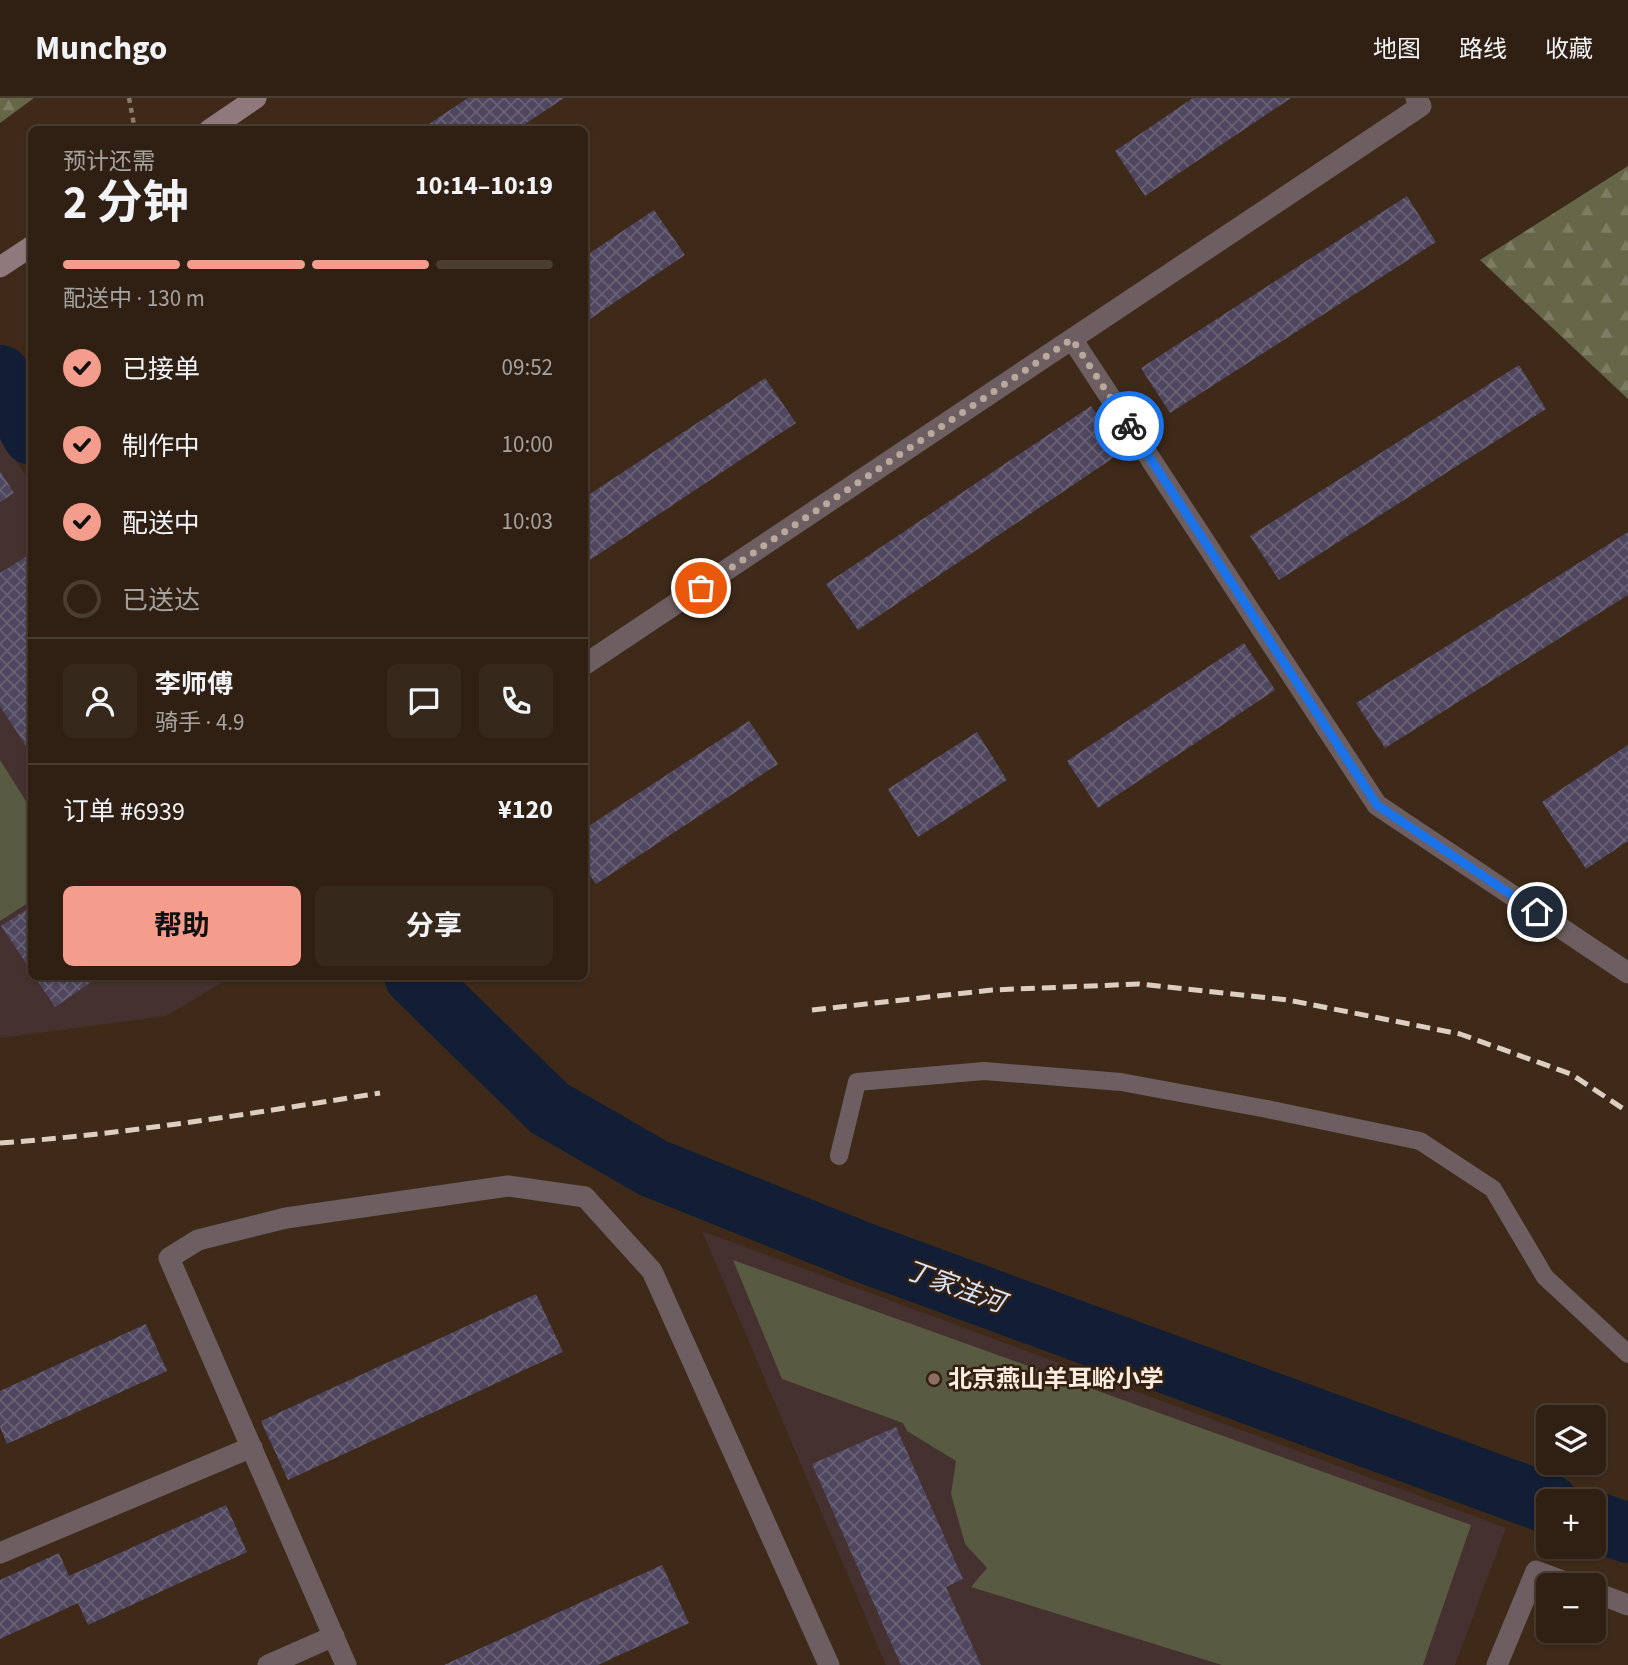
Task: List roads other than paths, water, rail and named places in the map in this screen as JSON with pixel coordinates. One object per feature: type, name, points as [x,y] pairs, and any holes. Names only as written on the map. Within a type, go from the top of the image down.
[{"type":"main road","points":[[215,126],[256,98]]},
{"type":"main road","points":[[5,263],[28,249]]},
{"type":"street","points":[[588,662],[1421,106],[1416,98]]},
{"type":"street","points":[[1072,339],[1377,805],[1628,973]]},
{"type":"street","points":[[346,1665],[169,1258],[198,1240],[286,1218],[508,1186],[585,1197],[652,1271],[829,1665]]},
{"type":"street","points":[[0,1553],[251,1447]]},
{"type":"street","points":[[1497,1665],[1536,1571],[1541,1573]]},
{"type":"street","points":[[1606,1597],[1628,1605]]},
{"type":"street","points":[[268,1665],[334,1636]]},
{"type":"lane","points":[[839,1156],[858,1082],[984,1071],[1121,1082],[1420,1141],[1493,1189],[1545,1278],[1628,1354]]},
{"type":"waterway","name":"丁家洼河","points":[[0,375],[28,428]]},
{"type":"waterway","name":"丁家洼河","points":[[418,980],[549,1108],[653,1168],[865,1253],[1536,1499]]},
{"type":"waterway","name":"丁家洼河","points":[[1606,1525],[1628,1533]]},
{"type":"railway","points":[[812,1010],[992,990],[1139,984],[1288,1000],[1460,1034],[1571,1074],[1628,1112]]},
{"type":"railway","points":[[0,1143],[143,1128],[380,1093]]},
{"type":"place","name":"北京燕山羊耳峪小学","points":[[934,1379]]}]
